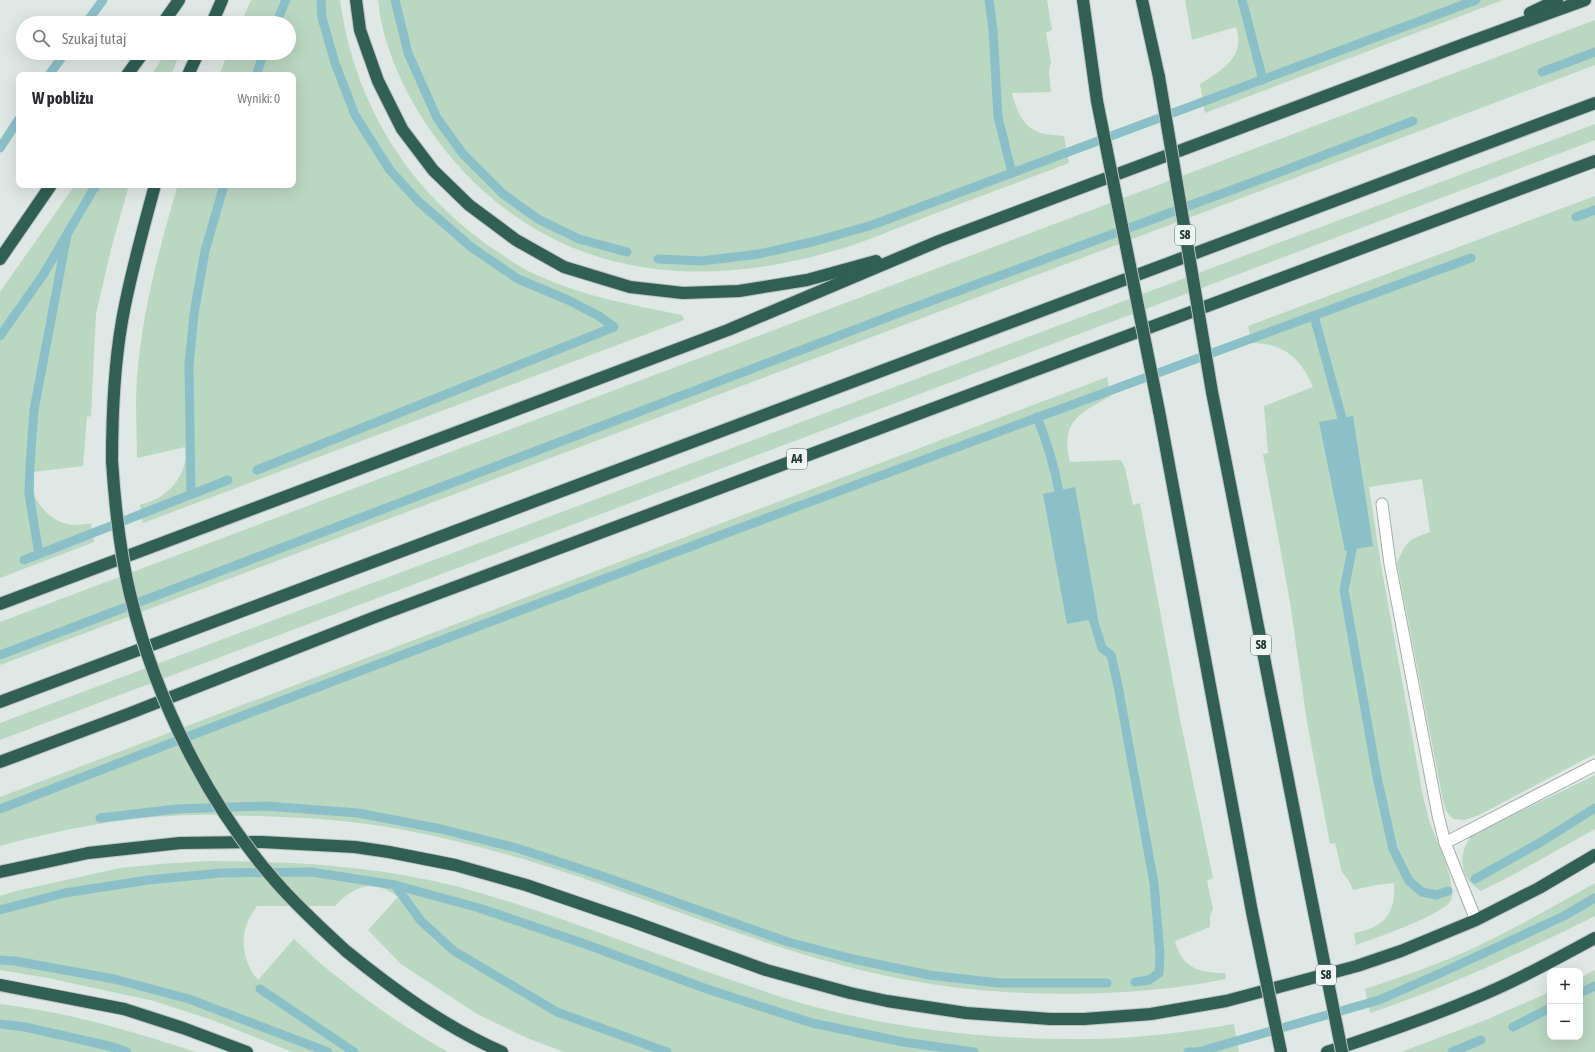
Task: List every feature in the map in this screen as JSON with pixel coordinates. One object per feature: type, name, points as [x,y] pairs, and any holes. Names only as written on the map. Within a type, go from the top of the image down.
[{"type":"highway","points":[[168,16],[179,0]]},
{"type":"highway","points":[[215,16],[222,0]]},
{"type":"highway","points":[[356,0],[360,30],[378,81],[402,128],[433,170],[475,210],[516,240],[564,267],[630,287],[683,293],[739,291],[807,280],[929,245]]},
{"type":"highway","name":"S8","points":[[1142,0],[1159,77],[1212,392],[1342,1052]]},
{"type":"highway","points":[[1471,42],[1557,0]]},
{"type":"highway","points":[[0,604],[728,330],[929,245],[1585,0]]},
{"type":"highway","points":[[1083,3],[1097,100],[1159,411],[1252,912],[1281,1052]]},
{"type":"highway","points":[[129,72],[138,60]]},
{"type":"highway","points":[[189,72],[195,60]]},
{"type":"highway","points":[[0,702],[1595,103]]},
{"type":"highway","name":"A4","points":[[0,762],[128,714],[375,617],[1595,161]]},
{"type":"highway","points":[[0,259],[49,188]]},
{"type":"highway","points":[[154,188],[141,235],[122,322],[112,410],[112,461],[118,515],[131,599],[148,655],[163,695],[181,737],[222,811],[250,850],[298,906],[346,951],[382,980],[445,1022],[502,1052]]},
{"type":"highway","points":[[0,872],[88,853],[180,843],[262,842],[355,847],[455,865],[526,885],[766,970],[850,993],[887,1001],[966,1013],[1050,1019],[1117,1018],[1182,1010],[1226,1002],[1357,966],[1401,951],[1476,920],[1539,888],[1595,855]]},
{"type":"highway","points":[[1327,1052],[1391,1031],[1471,1000],[1556,959],[1595,938]]},
{"type":"highway","points":[[0,985],[124,1009],[183,1028],[247,1052]]},
{"type":"lane","points":[[1382,504],[1393,579],[1438,815],[1445,843],[1476,920]]},
{"type":"lane","points":[[1445,843],[1595,765]]},
{"type":"green space","points":[[251,0],[340,0],[347,38],[358,74],[372,109],[390,142],[411,172],[436,201],[464,227],[495,250],[533,274],[574,290],[609,300],[682,315],[684,320],[143,523],[140,505],[165,494],[176,483],[185,462],[185,447],[137,458],[136,388],[139,354],[152,281],[177,188],[296,188],[296,72],[220,72],[225,60],[296,60],[296,16],[244,16]]},
{"type":"green space","points":[[378,0],[1047,0],[1052,30],[1046,33],[1051,62],[1049,71],[1051,92],[1012,93],[1021,118],[1029,127],[1041,133],[1064,136],[1069,163],[872,238],[826,253],[776,264],[727,271],[679,271],[632,265],[587,253],[544,234],[503,207],[464,172],[448,154],[420,114],[397,70],[388,47]]},
{"type":"green space","points":[[1185,0],[1503,0],[1205,113],[1200,84],[1224,68],[1230,62],[1238,47],[1238,37],[1236,27],[1192,40]]},
{"type":"green space","points":[[1595,20],[1595,65],[0,665],[0,622]]},
{"type":"green space","points":[[161,60],[177,60],[172,72],[153,72]]},
{"type":"green space","points":[[1595,124],[1595,140],[0,740],[0,723]]},
{"type":"green space","points":[[73,188],[128,188],[111,249],[96,314],[91,416],[87,417],[83,466],[33,472],[35,496],[41,507],[60,522],[70,525],[91,523],[94,542],[0,578],[0,292]]},
{"type":"green space","points":[[1595,196],[1595,754],[1479,815],[1465,820],[1453,819],[1446,811],[1397,563],[1403,550],[1409,542],[1430,532],[1422,479],[1369,487],[1381,565],[1423,796],[1429,820],[1449,874],[1452,886],[1452,895],[1450,902],[1444,907],[1421,920],[1356,945],[1354,933],[1373,927],[1386,918],[1393,903],[1394,883],[1353,890],[1349,881],[1342,872],[1335,843],[1330,844],[1307,722],[1290,602],[1263,454],[1268,453],[1264,406],[1313,387],[1303,368],[1290,354],[1273,346],[1252,343],[1248,326]]},
{"type":"green space","points":[[1107,377],[1111,396],[1081,414],[1070,428],[1068,448],[1070,462],[1121,460],[1125,468],[1133,505],[1140,503],[1179,714],[1213,878],[1207,881],[1213,909],[1210,916],[1210,927],[1175,941],[1178,950],[1187,963],[1207,972],[1225,973],[1226,979],[1170,988],[1077,994],[1044,994],[981,990],[919,982],[877,974],[795,952],[543,865],[440,837],[355,822],[272,816],[169,816],[95,824],[0,846],[0,797]]},
{"type":"green space","points":[[1595,775],[1595,829],[1481,891],[1468,880],[1462,857],[1467,842],[1472,835]]},
{"type":"green space","points":[[207,861],[270,862],[333,866],[396,874],[459,887],[528,908],[784,998],[815,1007],[882,1022],[950,1032],[1018,1038],[1053,1039],[1105,1039],[1142,1036],[1234,1024],[1239,1052],[564,1052],[527,1038],[477,1014],[401,964],[368,930],[398,897],[389,891],[372,886],[357,889],[342,899],[335,906],[257,906],[248,921],[244,933],[245,955],[250,969],[258,980],[294,939],[321,964],[359,994],[388,1015],[448,1052],[292,1052],[212,1020],[154,1001],[48,978],[0,970],[0,896],[16,891],[120,868]]},
{"type":"green space","points":[[1595,883],[1595,916],[1484,969],[1428,992],[1370,1013],[1365,989],[1461,954],[1505,933]]},
{"type":"green space","points":[[1595,970],[1595,1052],[1401,1052],[1483,1021],[1547,993],[1547,1040],[1583,1040],[1583,976]]},
{"type":"green space","points":[[0,1004],[25,1007],[75,1017],[196,1052],[0,1052]]},
{"type":"water","points":[[1353,416],[1373,546],[1345,551],[1319,422]]},
{"type":"water","points":[[1075,487],[1098,618],[1067,624],[1043,494]]},
{"type":"waterway","points":[[91,16],[103,0]]},
{"type":"waterway","points":[[279,16],[286,0]]},
{"type":"waterway","points":[[257,470],[614,327],[599,316],[568,300],[518,279],[471,247],[418,201],[389,169],[355,115],[335,63],[322,18],[321,0]]},
{"type":"waterway","points":[[395,0],[408,53],[437,118],[463,154],[503,194],[538,219],[579,239],[627,252]]},
{"type":"waterway","points":[[989,0],[993,30],[998,117],[1012,173],[1476,0]]},
{"type":"waterway","points":[[1242,0],[1263,80]]},
{"type":"waterway","points":[[1542,72],[1595,52]]},
{"type":"waterway","points":[[51,72],[60,60]]},
{"type":"waterway","points":[[257,72],[261,60]]},
{"type":"waterway","points":[[0,655],[896,314],[1275,174],[1413,121]]},
{"type":"waterway","points":[[0,148],[16,124]]},
{"type":"waterway","points":[[658,259],[701,261],[759,254],[816,241],[872,225],[1012,173]]},
{"type":"waterway","points":[[0,336],[43,275],[94,188]]},
{"type":"waterway","points":[[191,494],[189,365],[194,314],[205,251],[223,188]]},
{"type":"waterway","points":[[1576,217],[1595,210]]},
{"type":"waterway","points":[[39,554],[29,494],[34,410],[67,235]]},
{"type":"waterway","points":[[0,809],[367,668],[734,530],[1471,258]]},
{"type":"waterway","points":[[1314,316],[1342,418]]},
{"type":"waterway","points":[[1037,417],[1050,454],[1059,491]]},
{"type":"waterway","points":[[24,560],[228,480]]},
{"type":"waterway","points":[[1352,550],[1344,590],[1377,777],[1393,849],[1409,881],[1422,892],[1436,895],[1448,891]]},
{"type":"waterway","points":[[1093,619],[1102,648],[1111,655],[1154,883],[1160,954],[1159,973],[1149,980],[1135,982]]},
{"type":"waterway","points":[[100,818],[176,809],[266,806],[358,813],[441,829],[520,849],[605,877],[788,942],[853,959],[929,975],[999,983],[1107,983]]},
{"type":"waterway","points":[[1475,879],[1541,842],[1595,808]]},
{"type":"waterway","points":[[0,910],[65,893],[148,880],[221,873],[311,872],[395,885],[479,908],[585,944],[707,989],[812,1023],[903,1042],[974,1052]]},
{"type":"waterway","points":[[395,885],[421,921],[454,951],[557,1012],[667,1052]]},
{"type":"waterway","points":[[1198,1052],[1379,1000],[1564,916],[1595,898]]},
{"type":"waterway","points":[[0,960],[15,961],[114,979],[189,999],[328,1052]]},
{"type":"waterway","points":[[1583,992],[1595,986]]},
{"type":"waterway","points":[[260,989],[354,1052]]},
{"type":"waterway","points":[[1513,1027],[1547,1010]]},
{"type":"waterway","points":[[0,1024],[25,1027],[113,1047],[127,1052]]},
{"type":"waterway","points":[[1452,1052],[1481,1040]]},
{"type":"waterway","points":[[1188,1052],[1197,1052]]}]
